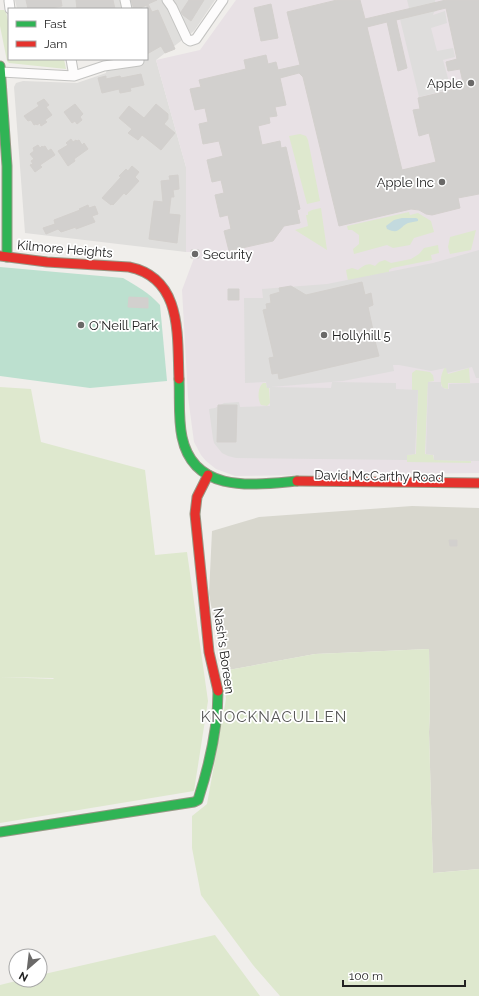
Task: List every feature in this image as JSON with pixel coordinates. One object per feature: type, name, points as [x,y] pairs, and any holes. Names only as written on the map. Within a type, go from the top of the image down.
[{"type":"street","points":[[167,0],[187,39],[190,41],[196,39],[223,0]]},
{"type":"street","points":[[71,60],[74,76]]},
{"type":"street","points":[[3,256],[7,172],[1,69],[74,76],[104,62],[140,61]]},
{"type":"street","name":"Kilmore Heights","points":[[3,256],[44,262],[128,267]]},
{"type":"street","name":"David McCarthy Road","points":[[128,267],[147,274],[159,283],[165,289],[173,307],[183,439],[188,453],[193,461],[208,475],[216,480],[229,483],[278,483],[296,481],[479,483]]},
{"type":"street","name":"Nash's Boreen","points":[[0,832],[194,802],[198,800],[210,756],[218,706],[218,691],[209,652],[195,510],[196,498],[208,475]]},
{"type":"street","name":"David McCarthy Road","points":[[278,483],[296,487],[479,490]]},
{"type":"shaded area","points":[[15,0],[215,0],[194,31],[156,60],[186,167],[186,252],[25,233],[14,87],[16,83],[23,81],[77,83],[106,73],[108,60],[148,60],[148,8],[17,8]]},
{"type":"shaded area","points":[[236,0],[479,0],[479,473],[235,476],[216,469],[206,461],[194,442],[188,397],[182,290],[195,252],[186,252],[186,167],[156,60],[200,50]]},
{"type":"shaded area","points":[[407,0],[435,0],[437,11],[434,12],[433,15],[445,11],[447,23],[431,28],[437,51],[453,48],[455,57],[443,60],[451,89],[419,97],[400,19],[411,16]]},
{"type":"shaded area","points":[[479,250],[479,378],[476,378],[472,367],[447,373],[446,368],[431,371],[393,365],[394,371],[343,381],[271,387],[331,388],[332,382],[396,383],[396,389],[418,390],[415,454],[407,455],[407,460],[236,458],[222,453],[214,443],[209,409],[215,408],[224,403],[239,402],[240,407],[270,406],[270,388],[267,388],[266,382],[245,383],[244,298],[263,298],[262,289],[327,284],[433,263]]},
{"type":"shaded area","points":[[428,382],[441,382],[441,386],[445,389],[449,389],[449,384],[479,383],[479,461],[434,460],[434,455],[426,454]]},
{"type":"shaded area","points":[[412,506],[479,508],[479,869],[433,873],[429,732],[429,649],[315,654],[223,671],[209,594],[212,531],[259,517]]},
{"type":"green space","points":[[0,10],[4,10],[6,12],[8,21],[8,60],[64,60],[66,69],[9,63],[7,61],[0,26]]},
{"type":"green space","points":[[300,134],[306,136],[308,140],[320,201],[307,204],[289,136]]},
{"type":"green space","points":[[321,208],[327,250],[295,230],[308,226],[306,215],[308,215],[308,212]]},
{"type":"green space","points":[[409,212],[410,215],[418,213],[431,221],[434,232],[414,238],[410,245],[393,248],[387,245],[354,254],[353,249],[359,244],[359,235],[352,230],[348,230],[347,226]]},
{"type":"green space","points":[[476,230],[471,250],[450,254],[448,247],[450,237]]},
{"type":"green space","points":[[438,245],[439,253],[431,255],[432,260],[392,268],[389,272],[348,281],[346,270],[352,268],[358,270],[368,264],[375,266],[379,262],[385,260],[391,263],[411,259],[419,254],[424,248]]},
{"type":"green space","name":"O'Neill Park","points":[[0,267],[123,278],[143,290],[160,305],[167,381],[90,388],[0,376]]},
{"type":"green space","points":[[446,366],[448,374],[469,368],[470,383],[448,383],[448,389],[443,388],[441,377]]},
{"type":"green space","points":[[416,370],[430,372],[433,375],[434,381],[428,382],[425,454],[433,455],[434,460],[471,461],[471,463],[407,462],[407,455],[416,454],[418,390],[412,390],[412,373]]},
{"type":"green space","points":[[263,383],[266,383],[267,388],[269,388],[270,403],[267,406],[261,405],[259,400],[259,390]]},
{"type":"green space","points":[[0,387],[31,389],[41,442],[145,470],[155,555],[187,552],[208,701],[194,791],[0,823],[0,677]],"holes":[[[0,677],[53,678],[54,679]]]},
{"type":"green space","points":[[429,649],[429,732],[433,873],[479,869],[479,996],[280,996],[253,965],[201,895],[192,848],[192,816],[207,804],[226,699],[223,671],[315,654]]},
{"type":"green space","points":[[215,935],[260,996],[0,996],[0,985],[8,983],[8,988],[48,988],[48,973]]},
{"type":"water","points":[[402,218],[416,218],[418,221],[408,223],[397,231],[387,229],[386,226],[394,220]]},
{"type":"building","points":[[26,0],[61,0],[62,6],[51,8],[28,8]]},
{"type":"building","points":[[76,0],[113,0],[115,8],[77,8]]},
{"type":"building","points":[[131,0],[157,0],[148,4],[152,12],[158,10],[175,49],[165,53],[161,46],[148,53],[148,8],[147,5],[140,8],[134,8]]},
{"type":"building","points":[[189,0],[204,0],[191,21],[181,12]]},
{"type":"building","points":[[337,0],[360,0],[365,19],[446,0],[479,0],[479,194],[458,198],[460,208],[432,215],[426,214],[419,210],[411,209],[339,226],[303,77],[299,73],[280,78],[286,105],[275,107],[277,116],[269,117],[270,123],[258,126],[262,145],[280,141],[281,148],[286,147],[300,209],[297,210],[300,223],[284,226],[273,241],[229,251],[224,231],[231,229],[228,215],[220,217],[215,195],[224,193],[221,180],[212,182],[207,160],[223,156],[219,141],[203,144],[199,124],[208,122],[205,108],[195,110],[190,89],[201,87],[199,80],[246,69],[244,60],[266,55],[268,64],[276,62],[278,70],[300,65],[287,12]],"holes":[[[446,8],[457,59],[446,62],[448,71],[460,69],[464,87],[418,98],[420,109],[413,110],[419,136],[429,133],[436,162],[402,170],[367,27],[387,22],[398,71],[407,68],[396,20]]]},
{"type":"building","points":[[271,4],[278,38],[261,41],[254,8]]},
{"type":"building","points":[[141,74],[144,85],[130,88],[131,91],[120,93],[119,89],[102,93],[98,78],[106,76],[106,79],[120,76],[121,78]]},
{"type":"building","points":[[44,99],[49,105],[46,107],[52,115],[45,120],[47,122],[41,126],[40,123],[34,125],[31,120],[28,121],[24,116],[39,106],[37,103]]},
{"type":"building","points":[[75,104],[83,114],[80,117],[82,120],[77,124],[75,121],[72,123],[64,112]]},
{"type":"building","points":[[156,104],[168,114],[168,119],[164,124],[175,133],[161,150],[142,135],[138,140],[128,133],[132,129],[119,118],[129,106],[144,118]]},
{"type":"building","points":[[71,139],[73,142],[79,140],[82,145],[84,143],[88,149],[74,159],[75,161],[68,166],[58,151],[68,145],[66,143]]},
{"type":"building","points":[[38,145],[40,148],[45,146],[48,151],[51,149],[55,155],[40,165],[42,167],[35,172],[30,165],[33,164],[31,161],[34,159],[30,154],[34,151],[33,148]]},
{"type":"building","points":[[132,166],[139,172],[135,177],[139,181],[126,195],[124,193],[113,205],[111,205],[102,198],[121,177],[119,176],[126,169],[128,171]]},
{"type":"building","points":[[178,175],[179,189],[173,190],[174,197],[171,197],[169,214],[180,215],[177,243],[149,239],[154,201],[163,202],[161,181],[170,180],[169,176]]},
{"type":"building","points":[[88,205],[89,208],[95,206],[98,214],[92,216],[95,222],[76,229],[76,227],[61,232],[58,229],[46,234],[43,228],[55,224],[54,220],[80,210],[79,209]]},
{"type":"building","name":"Security","points":[[191,250],[199,250],[199,258],[191,258]]},
{"type":"building","name":"Hollyhill 5","points":[[362,282],[365,295],[371,293],[373,305],[368,307],[373,330],[378,329],[381,340],[375,341],[379,356],[279,379],[278,373],[272,374],[269,358],[274,357],[263,310],[267,309],[266,304],[271,303],[270,295],[280,292],[279,288],[291,286],[306,295]]},
{"type":"building","points":[[228,289],[239,289],[239,300],[228,300]]},
{"type":"building","points":[[129,297],[148,298],[148,308],[128,307]]},
{"type":"building","points":[[218,405],[237,405],[236,442],[217,442]]},
{"type":"building","points":[[449,540],[457,540],[457,546],[450,546]]},
{"type":"traffic: fast","points":[[0,66],[7,166],[7,257]]},
{"type":"traffic: fast","points":[[179,379],[182,437],[189,455],[199,468],[212,477],[228,482],[262,484],[297,481]]},
{"type":"traffic: fast","points":[[0,832],[194,802],[198,800],[206,774],[215,733],[218,691]]},
{"type":"traffic: jam","points":[[0,256],[47,262],[129,267],[147,273],[159,283],[168,296],[174,311],[177,328],[179,379]]},
{"type":"traffic: jam","points":[[208,475],[197,497],[195,514],[209,652],[218,691]]},
{"type":"traffic: jam","points":[[297,481],[479,483]]},
{"type":"place","name":"Apple","points":[[471,83]]},
{"type":"place","name":"Apple Inc","points":[[442,182]]},
{"type":"place","name":"Security","points":[[195,254]]},
{"type":"place","name":"O'Neill Park","points":[[81,325]]},
{"type":"place","name":"Hollyhill 5","points":[[324,335]]},
{"type":"district","name":"KNOCKNACULLEN","points":[[274,717]]}]
